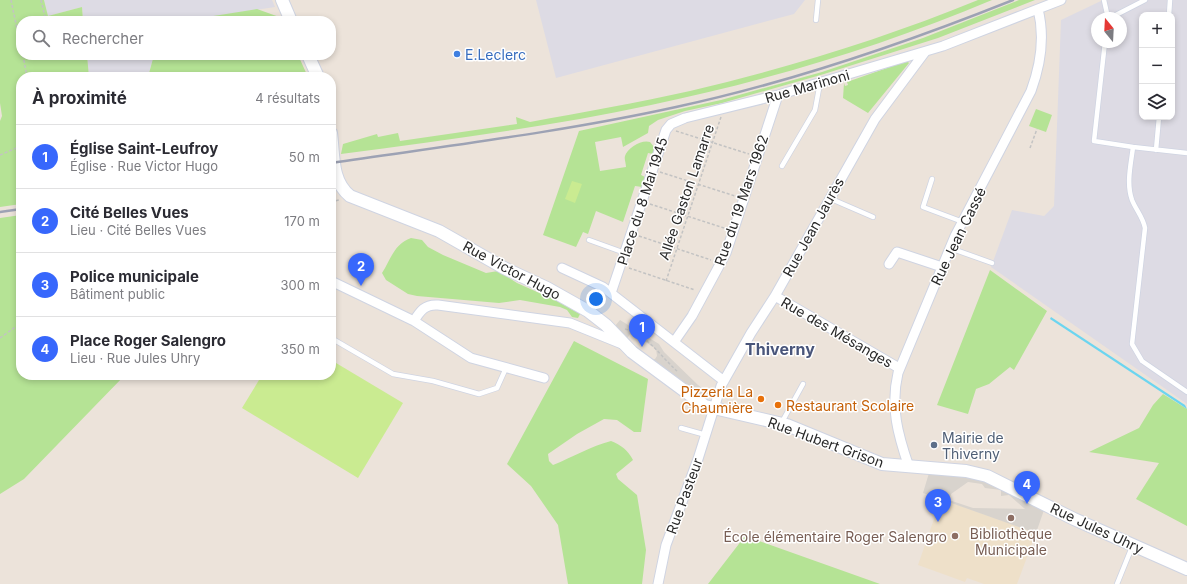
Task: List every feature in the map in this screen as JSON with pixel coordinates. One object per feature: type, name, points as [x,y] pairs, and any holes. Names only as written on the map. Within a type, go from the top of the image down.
[{"type":"street","points":[[282,0],[290,16]]},
{"type":"street","name":"Rue Marinoni","points":[[685,118],[778,95],[926,51],[1061,0]]},
{"type":"street","name":"Rue Jean Cassé","points":[[909,467],[897,431],[895,416],[894,394],[899,368],[950,248],[1026,102],[1034,83],[1042,46],[1041,23],[1038,9]]},
{"type":"street","name":"Rue Jean Jaurès","points":[[714,409],[724,381],[775,296],[875,119],[926,51]]},
{"type":"street","points":[[310,60],[316,72]]},
{"type":"street","name":"Rue du 19 Mars 1962","points":[[674,342],[705,293],[720,263],[733,231],[778,95]]},
{"type":"street","name":"Place du 8 Mai 1945","points":[[611,293],[667,128],[675,121],[685,118]]},
{"type":"street","name":"Rue Victor Hugo","points":[[336,178],[340,186],[350,196],[440,231],[508,270],[547,288],[588,311],[611,331],[622,344],[701,404],[714,409]]},
{"type":"street","points":[[889,264],[897,252],[942,266]]},
{"type":"street","points":[[562,268],[598,284],[611,293],[724,381]]},
{"type":"street","points":[[336,283],[414,321],[471,358],[544,378]]},
{"type":"street","name":"Rue des Mésanges","points":[[775,296],[899,368]]},
{"type":"street","points":[[414,321],[422,308],[429,305],[438,305],[570,323],[622,344]]},
{"type":"street","name":"Rue Hubert Grison","points":[[714,409],[781,424],[808,433],[879,463],[909,467],[966,471],[987,476]]},
{"type":"street","name":"Rue Pasteur","points":[[658,584],[666,545],[707,435],[714,409]]},
{"type":"street","name":"Rue Jules Uhry","points":[[987,476],[1066,515],[1187,569]]},
{"type":"lane","points":[[816,20],[818,0]]},
{"type":"lane","points":[[1104,0],[1107,12]]},
{"type":"lane","points":[[1121,12],[1144,0]]},
{"type":"lane","points":[[1168,12],[1170,0]]},
{"type":"lane","points":[[1104,48],[1094,141],[1187,153]]},
{"type":"lane","points":[[782,166],[815,110],[820,83]]},
{"type":"lane","points":[[1156,150],[1159,120]]},
{"type":"lane","points":[[1133,147],[1130,185],[1132,199],[1144,218],[1146,228],[1132,344],[1142,361],[1187,392]]},
{"type":"lane","points":[[932,179],[923,206],[963,222]]},
{"type":"lane","points":[[829,198],[873,217]]},
{"type":"lane","points":[[590,240],[625,253]]},
{"type":"lane","points":[[950,248],[992,263]]},
{"type":"lane","points":[[336,341],[393,374],[437,382],[473,393],[484,393],[497,388],[506,368]]},
{"type":"lane","points":[[781,424],[803,384]]},
{"type":"lane","points":[[681,428],[707,435]]},
{"type":"lane","points":[[1117,584],[1133,545]]},
{"type":"path","points":[[11,0],[16,24]]},
{"type":"path","points":[[41,0],[45,16]]},
{"type":"path","points":[[24,60],[26,72]]},
{"type":"path","name":"Allée Gaston Lamarre","points":[[666,281],[689,216],[723,109]]},
{"type":"path","points":[[667,128],[757,157]]},
{"type":"path","points":[[1030,148],[1037,129]]},
{"type":"path","points":[[0,155],[16,148]]},
{"type":"path","points":[[652,170],[744,199]]},
{"type":"path","points":[[642,201],[733,231]]},
{"type":"path","points":[[631,233],[720,263]]},
{"type":"path","points":[[621,266],[705,293]]},
{"type":"path","points":[[0,338],[16,327]]},
{"type":"path","points":[[611,331],[624,329],[634,331],[653,345],[679,373]]},
{"type":"shaded area","points":[[44,0],[272,0],[275,7],[215,16],[83,16],[82,7],[48,16]]},
{"type":"shaded area","points":[[536,0],[805,0],[794,14],[556,78]]},
{"type":"shaded area","points":[[1103,0],[1187,0],[1187,404],[991,267],[1012,210],[1044,216],[1054,206],[1061,20]]},
{"type":"shaded area","points":[[87,60],[153,60],[149,72],[89,72]]},
{"type":"shaded area","points":[[620,320],[659,344],[664,352],[698,385],[710,394],[711,397],[706,399],[702,398],[650,360],[655,359],[657,356],[656,349],[635,335],[634,337],[630,334],[627,339],[630,341],[628,345],[615,326]]},
{"type":"shaded area","points":[[929,473],[978,477],[1044,510],[1036,533],[923,493]],"holes":[[[968,482],[982,484],[985,488],[1001,490],[1001,496],[1009,495],[1025,509],[973,508],[949,500],[951,494]]]},
{"type":"shaded area","points":[[941,499],[1036,533],[1017,584],[984,584],[967,578],[965,582],[918,565]]},
{"type":"green space","points":[[0,0],[44,0],[48,16],[16,16],[16,60],[87,60],[89,72],[16,72],[16,205],[0,207],[0,121],[2,116],[0,103]]},
{"type":"green space","points":[[978,0],[992,0],[951,17],[867,47],[824,61],[738,85],[613,113],[574,120],[341,154],[343,144],[377,134],[378,137],[398,133],[400,141],[517,124],[516,117],[530,122],[690,91],[836,51],[908,27]]},
{"type":"green space","points":[[1019,0],[1035,0],[938,38],[824,74],[722,103],[685,111],[658,120],[649,126],[648,133],[623,147],[621,137],[595,142],[600,171],[626,167],[626,153],[639,143],[647,141],[650,142],[655,148],[653,154],[648,153],[641,175],[645,177],[642,187],[635,186],[623,222],[596,211],[588,234],[583,232],[576,247],[543,235],[579,131],[721,100],[822,72],[923,38]]},
{"type":"green space","points":[[82,7],[83,16],[48,16]]},
{"type":"green space","points":[[257,9],[276,16],[213,16]]},
{"type":"green space","points":[[153,60],[300,60],[306,72],[149,72]]},
{"type":"green space","points":[[907,61],[909,63],[868,113],[843,98],[844,83],[845,86],[848,85],[847,82]]},
{"type":"green space","points":[[1036,109],[1052,115],[1046,132],[1029,126]]},
{"type":"green space","points":[[572,181],[582,184],[575,203],[565,199]]},
{"type":"green space","points":[[16,216],[16,380],[120,380],[24,479],[0,494],[0,218]]},
{"type":"green space","points":[[411,238],[422,240],[428,247],[443,255],[486,273],[498,271],[517,283],[555,300],[580,314],[578,318],[572,317],[567,310],[560,307],[520,300],[499,303],[408,294],[386,280],[382,273],[397,248]]},
{"type":"green space","points":[[990,270],[1047,311],[1014,370],[1010,367],[989,384],[976,389],[968,414],[937,405]]},
{"type":"green space","points":[[574,341],[648,379],[641,432],[634,432],[617,420],[604,419],[577,434],[548,454],[549,461],[553,465],[611,441],[621,446],[629,453],[633,460],[616,474],[618,479],[637,495],[646,550],[642,584],[568,584],[558,525],[531,486],[507,464]]},
{"type":"green space","points":[[336,363],[403,403],[358,478],[242,408],[259,380],[336,380]]},
{"type":"green space","points":[[1163,394],[1187,409],[1187,526],[1136,499],[1159,463],[1089,452],[1139,428],[1153,405]]},
{"type":"green space","points":[[745,536],[880,584],[708,584]]},
{"type":"water","points":[[1051,317],[1185,405],[1187,409],[1050,319]]},
{"type":"railway","points":[[336,162],[590,124],[719,97],[847,61],[930,32],[1013,0]]},
{"type":"railway","points":[[0,212],[16,210]]},
{"type":"place","name":"E.Leclerc","points":[[457,54]]},
{"type":"place","name":"Cité Belles Vues","points":[[361,286]]},
{"type":"place","name":"Église Saint-Leufroy","points":[[642,347]]},
{"type":"place","name":"Pizzeria La Chaumière","points":[[761,399]]},
{"type":"place","name":"Restaurant Scolaire","points":[[778,405]]},
{"type":"place","name":"Mairie de Thiverny","points":[[934,445]]},
{"type":"place","name":"Place Roger Salengro","points":[[1027,504]]},
{"type":"place","name":"Bibliothèque Municipale","points":[[1011,518]]},
{"type":"place","name":"Police municipale","points":[[938,522]]},
{"type":"place","name":"École élémentaire Roger Salengro","points":[[955,536]]},
{"type":"district","name":"Thiverny","points":[[780,349]]}]
